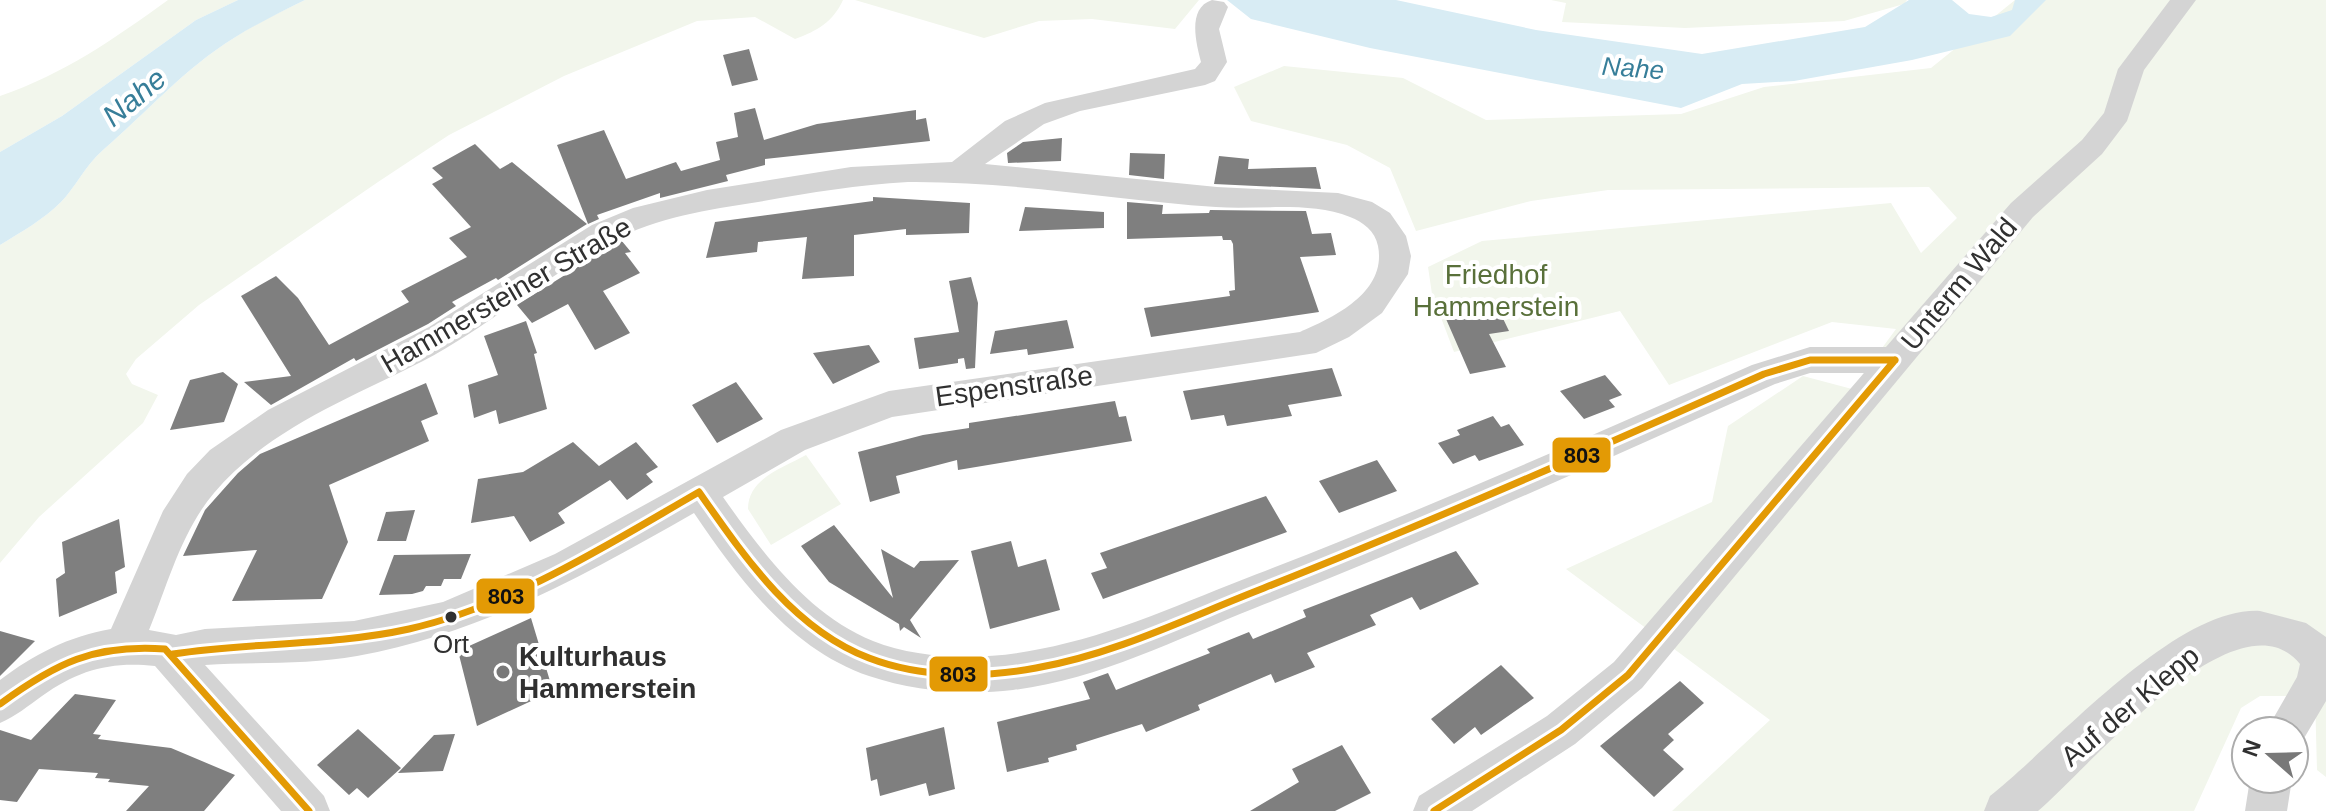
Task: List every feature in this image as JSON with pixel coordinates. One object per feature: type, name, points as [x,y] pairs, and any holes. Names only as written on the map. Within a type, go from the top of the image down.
[{"type":"street","name":"Unterm Wald","points":[[1434,811],[1561,730],[1628,675],[2022,210],[2092,147],[2117,115],[2131,69],[2183,0]]},
{"type":"street","points":[[957,174],[987,144],[1025,119],[1076,104],[1169,86],[1205,75],[1214,62],[1206,29],[1215,7]]},
{"type":"street","name":"Espenstraße","points":[[173,654],[205,647],[354,639],[447,618],[568,565],[793,440],[889,404],[1304,344],[1356,319],[1380,296],[1393,274],[1392,237],[1381,220],[1340,203],[1225,198],[957,174]]},
{"type":"street","name":"Hammersteiner Straße","points":[[123,646],[177,520],[201,483],[224,461],[277,423],[443,335],[572,250],[629,221],[685,203],[863,175],[957,174]]},
{"type":"street","points":[[699,492],[735,545],[787,601],[829,638],[867,657],[912,669],[965,674],[1012,672],[1061,663],[1282,581],[1498,492],[1764,374],[1810,360],[1895,360]]},
{"type":"street","name":"Auf der Klepp","points":[[2005,811],[2164,670],[2207,642],[2243,629],[2265,629],[2297,637],[2310,647],[2320,663],[2315,683],[2296,715]]},
{"type":"street","points":[[0,704],[63,659],[93,648],[123,646],[165,649],[173,654],[309,811]]},
{"type":"green space","points":[[168,0],[238,0],[196,20],[62,116],[0,152],[0,96],[67,66]]},
{"type":"green space","points":[[305,0],[843,0],[824,25],[795,39],[755,17],[697,21],[564,76],[449,135],[378,182],[199,305],[136,359],[126,374],[132,384],[158,395],[143,423],[39,517],[0,563],[0,245],[54,208],[96,157],[199,63],[251,27]]},
{"type":"green space","points":[[855,0],[1199,0],[1175,29],[1092,19],[1039,21],[984,38]]},
{"type":"green space","points":[[1551,0],[1907,0],[1904,4],[1844,21],[1685,28],[1562,22],[1566,3]]},
{"type":"green space","name":"Friedhof Hammerstein","points":[[2015,0],[2326,0],[2326,777],[2317,770],[2315,696],[2260,696],[2241,708],[2238,715],[2230,715],[2230,732],[2194,811],[1672,811],[1770,720],[1566,569],[1712,502],[1728,426],[1803,376],[1852,389],[1896,329],[1832,322],[1669,385],[1620,311],[1454,352],[1432,294],[1428,267],[1482,241],[1891,203],[1921,253],[1957,218],[1929,187],[1608,190],[1531,201],[1416,231],[1390,168],[1347,145],[1251,121],[1234,87],[1284,66],[1403,78],[1486,120],[1681,114],[1764,87],[1931,68]]},
{"type":"green space","points":[[806,455],[841,504],[771,545],[748,509],[750,498],[768,475]]},
{"type":"water","name":"Nahe","points":[[238,0],[305,0],[242,33],[199,63],[96,157],[54,208],[0,245],[0,152],[62,116],[196,20]]},
{"type":"water","name":"Nahe","points":[[1227,0],[1396,0],[1536,30],[1702,54],[1865,27],[1909,0],[1952,0],[1969,14],[1991,17],[2012,10],[2015,0],[2046,0],[2010,36],[1912,60],[1794,81],[1742,84],[1681,108],[1370,48],[1251,19]]},
{"type":"building","points":[[749,49],[758,80],[732,86],[723,55]]},
{"type":"building","points":[[755,108],[764,140],[817,124],[916,110],[916,120],[926,118],[930,141],[765,159],[765,165],[726,175],[728,181],[660,198],[660,193],[597,215],[599,219],[588,224],[557,145],[604,130],[626,179],[676,162],[681,171],[720,160],[716,142],[738,137],[734,113]]},
{"type":"building","points":[[1062,138],[1061,161],[1008,163],[1007,153],[1023,142]]},
{"type":"building","points":[[475,144],[500,169],[512,162],[587,224],[498,280],[496,278],[452,302],[456,306],[428,324],[356,361],[354,358],[271,405],[244,382],[291,376],[241,296],[276,276],[298,298],[329,345],[409,302],[401,291],[467,257],[449,238],[471,227],[432,184],[443,178],[432,168]]},
{"type":"building","points":[[1130,153],[1165,154],[1164,179],[1129,175]]},
{"type":"building","points":[[1219,156],[1249,159],[1248,169],[1316,167],[1321,189],[1214,184]]},
{"type":"building","points":[[873,197],[970,203],[969,233],[906,235],[906,229],[854,235],[854,276],[802,279],[807,237],[758,242],[757,252],[706,258],[715,222],[873,201]]},
{"type":"building","points":[[1127,202],[1163,205],[1162,214],[1209,213],[1210,210],[1306,211],[1312,234],[1331,233],[1336,255],[1300,257],[1319,312],[1151,337],[1144,308],[1230,296],[1229,291],[1235,290],[1233,244],[1231,240],[1223,240],[1222,236],[1127,239]]},
{"type":"building","points":[[1025,207],[1104,212],[1104,228],[1019,231]]},
{"type":"building","points":[[621,240],[631,252],[625,253],[640,273],[603,291],[630,333],[595,350],[568,304],[532,323],[517,305]]},
{"type":"building","points":[[971,277],[978,303],[975,368],[966,369],[964,358],[958,359],[958,363],[919,369],[914,338],[959,332],[949,281]]},
{"type":"building","points":[[1496,304],[1509,331],[1489,334],[1506,367],[1470,374],[1443,312]]},
{"type":"building","points":[[1067,320],[1074,348],[1028,355],[1027,349],[990,354],[995,331]]},
{"type":"building","points":[[526,321],[537,353],[534,354],[547,409],[499,424],[496,410],[474,418],[468,385],[498,375],[484,336]]},
{"type":"building","points":[[869,345],[880,362],[833,384],[813,353]]},
{"type":"building","points":[[1332,368],[1342,396],[1288,405],[1292,416],[1227,426],[1224,415],[1191,420],[1183,391]]},
{"type":"building","points":[[223,372],[238,384],[224,422],[170,430],[190,380]]},
{"type":"building","points":[[1605,375],[1622,395],[1609,400],[1615,407],[1584,419],[1560,391]]},
{"type":"building","points":[[736,382],[763,419],[717,443],[692,405]]},
{"type":"building","points":[[426,383],[438,414],[421,421],[429,441],[329,485],[348,542],[322,599],[232,601],[257,550],[183,556],[205,510],[260,454]]},
{"type":"building","points":[[1115,401],[1119,417],[1126,416],[1132,441],[958,470],[957,460],[896,476],[900,493],[870,502],[858,452],[923,435],[969,428],[969,423]]},
{"type":"building","points":[[1493,416],[1501,427],[1509,424],[1524,445],[1479,461],[1475,455],[1453,464],[1438,443],[1460,435],[1457,430]]},
{"type":"building","points":[[573,442],[599,466],[636,442],[658,467],[646,474],[653,482],[627,500],[610,480],[558,513],[565,523],[530,542],[514,516],[471,523],[478,479],[523,472]]},
{"type":"building","points":[[1377,460],[1397,491],[1339,513],[1319,481]]},
{"type":"building","points":[[1266,496],[1287,532],[1103,599],[1091,573],[1107,568],[1100,553]]},
{"type":"building","points":[[415,510],[406,541],[377,541],[386,512]]},
{"type":"building","points":[[119,519],[125,567],[115,572],[117,593],[59,617],[56,579],[65,573],[62,542]]},
{"type":"building","points":[[834,525],[893,598],[881,549],[914,568],[920,561],[959,560],[910,620],[921,638],[904,627],[900,631],[899,624],[829,582],[810,558],[801,546]]},
{"type":"building","points":[[1011,541],[1018,567],[1046,559],[1060,610],[990,629],[971,551]]},
{"type":"building","points":[[1456,551],[1479,584],[1420,610],[1412,597],[1370,615],[1376,625],[1307,653],[1315,667],[1275,683],[1271,674],[1198,705],[1200,710],[1146,732],[1142,724],[1076,745],[1077,750],[1048,758],[1049,762],[1007,772],[997,722],[1090,699],[1083,682],[1108,673],[1116,690],[1210,653],[1207,649],[1249,632],[1253,639],[1306,617],[1303,610]]},
{"type":"building","points":[[471,554],[461,579],[444,579],[441,586],[426,586],[423,591],[412,594],[379,595],[394,555]]},
{"type":"building","name":"Kulturhaus Hammerstein","points":[[531,618],[553,691],[477,726],[458,651]]},
{"type":"building","points":[[0,631],[35,641],[0,676]]},
{"type":"building","points":[[1501,665],[1534,698],[1481,735],[1475,727],[1454,744],[1431,719]]},
{"type":"building","points":[[1680,681],[1704,703],[1668,734],[1674,740],[1663,750],[1684,769],[1654,797],[1600,746]]},
{"type":"building","points":[[75,694],[116,700],[93,734],[101,735],[98,739],[171,748],[235,775],[204,811],[126,811],[149,786],[108,782],[110,779],[95,778],[98,773],[39,769],[17,802],[0,800],[0,730],[31,740]]},
{"type":"building","points":[[944,727],[955,789],[929,796],[926,783],[880,796],[877,779],[871,781],[866,748]]},
{"type":"building","points":[[358,729],[401,768],[368,798],[357,788],[349,795],[317,765]]},
{"type":"building","points":[[455,734],[443,771],[398,773],[434,735]]},
{"type":"building","points":[[1342,745],[1371,793],[1335,811],[1250,811],[1299,782],[1292,769]]},
{"type":"transit line","name":"803","points":[[699,492],[772,588],[817,629],[842,645],[869,658],[910,669],[952,674],[1016,671],[1092,654],[1318,567],[1574,459],[1764,374],[1810,360],[1895,360]]},
{"type":"transit line","name":"803","points":[[1434,811],[1561,730],[1628,675],[1895,360]]},
{"type":"transit line","name":"803","points":[[173,654],[380,634],[448,618],[486,605],[558,571],[699,492]]},
{"type":"transit line","name":"803","points":[[0,704],[39,676],[76,657],[117,648],[165,649],[309,811]]},
{"type":"place","name":"Ort","points":[[451,617]]},
{"type":"place","name":"Kulturhaus Hammerstein","points":[[503,672]]}]
